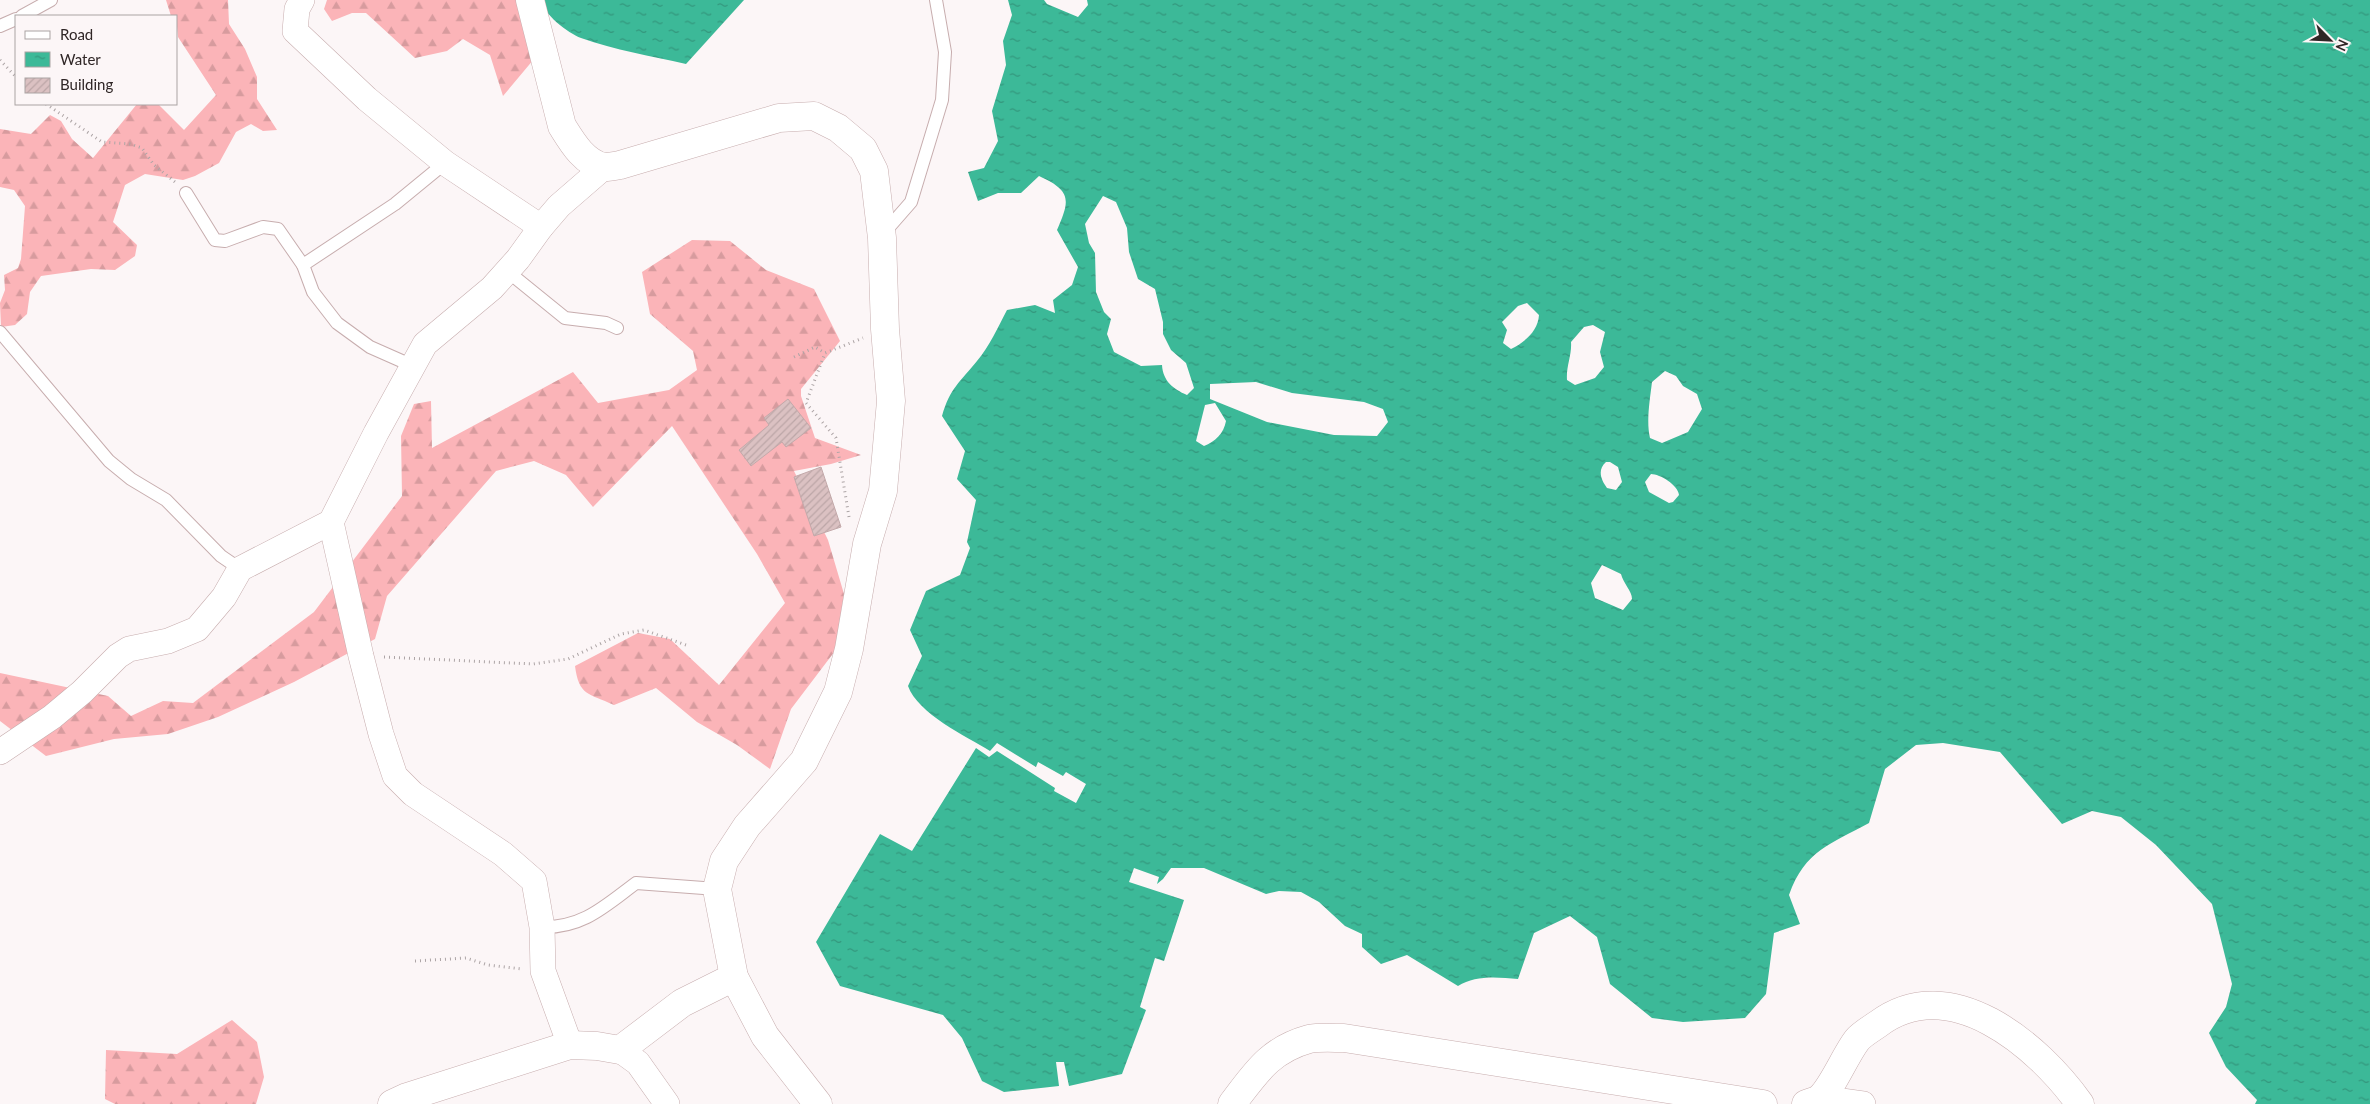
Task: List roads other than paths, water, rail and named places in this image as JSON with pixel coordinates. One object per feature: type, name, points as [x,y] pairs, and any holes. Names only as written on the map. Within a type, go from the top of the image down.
[{"type":"street","points":[[302,0],[297,9],[295,32],[367,99],[445,163],[541,227]]},
{"type":"street","points":[[530,0],[562,126],[573,144],[588,160],[604,167],[620,165],[779,118],[814,116],[838,128],[863,149],[874,170],[881,229],[885,329],[891,400],[883,491],[867,544],[849,650],[838,692],[804,761],[747,826],[724,861],[717,889],[734,977],[765,1036],[810,1101]]},
{"type":"street","points":[[0,752],[52,717],[82,692],[118,656],[129,649],[168,641],[197,629],[224,597],[240,569],[331,522],[376,433],[425,344],[492,288],[559,206],[604,167]]},
{"type":"street","points":[[331,522],[361,656],[381,734],[396,776],[413,794],[504,854],[534,881],[542,927],[543,971],[570,1045]]},
{"type":"street","points":[[620,1050],[682,1002],[734,977]]},
{"type":"street","points":[[1813,1101],[1858,1039],[1892,1014],[1922,1006],[1953,1006],[1986,1019],[2023,1043],[2062,1079],[2080,1104]]},
{"type":"street","points":[[1232,1104],[1260,1066],[1282,1051],[1310,1039],[1344,1038],[1764,1104]]},
{"type":"street","points":[[392,1104],[407,1096],[570,1045],[597,1046],[620,1050],[638,1063],[666,1104]]},
{"type":"street","points":[[1813,1101],[1863,1104]]},
{"type":"lane","points":[[24,15],[51,0]]},
{"type":"lane","points":[[881,229],[890,226],[911,202],[942,100],[946,52],[936,0]]},
{"type":"lane","points":[[0,26],[15,19]]},
{"type":"lane","points":[[303,265],[395,204],[445,163]]},
{"type":"lane","points":[[186,193],[214,240],[225,241],[263,227],[278,229],[303,265],[312,292],[337,323],[370,347],[413,366]]},
{"type":"lane","points":[[507,271],[565,318],[606,323],[617,328]]},
{"type":"lane","points":[[0,332],[109,461],[130,479],[166,500],[221,556],[240,569]]},
{"type":"lane","points":[[542,927],[556,927],[591,917],[636,883],[717,889]]},
{"type":"water","points":[[541,0],[744,0],[686,64],[581,38],[551,17]]},
{"type":"water","points":[[1008,0],[1044,0],[1047,4],[1078,17],[1088,5],[1087,0],[2370,0],[2370,1104],[2255,1104],[2257,1100],[2226,1067],[2209,1033],[2226,1007],[2232,984],[2212,904],[2156,845],[2121,817],[2092,811],[2062,824],[2000,752],[1943,743],[1916,745],[1885,769],[1869,823],[1831,843],[1811,858],[1803,868],[1795,880],[1789,895],[1800,924],[1774,933],[1766,994],[1745,1018],[1683,1022],[1652,1018],[1610,984],[1597,937],[1570,916],[1534,933],[1518,979],[1479,978],[1458,986],[1407,955],[1381,964],[1362,947],[1362,934],[1345,926],[1319,902],[1301,892],[1279,891],[1266,894],[1204,868],[1171,868],[1157,884],[1159,877],[1134,868],[1129,882],[1184,900],[1164,961],[1155,958],[1140,1007],[1146,1010],[1122,1074],[1069,1086],[1064,1062],[1056,1062],[1059,1086],[1004,1092],[982,1081],[962,1038],[943,1015],[840,986],[816,942],[880,834],[912,851],[976,748],[989,757],[997,751],[1055,788],[1054,791],[1076,803],[1086,784],[1066,772],[1063,776],[1038,762],[1036,767],[997,743],[990,751],[932,715],[913,696],[908,686],[922,656],[910,630],[926,591],[960,575],[970,548],[967,542],[976,500],[957,479],[965,451],[942,416],[945,406],[956,386],[985,350],[1007,310],[1035,305],[1055,313],[1053,300],[1072,285],[1078,267],[1057,230],[1066,204],[1063,192],[1058,187],[1039,176],[1021,193],[998,193],[978,201],[968,172],[984,168],[998,141],[992,111],[1006,65],[1003,41],[1012,15]],"holes":[[[1103,196],[1116,202],[1127,228],[1129,252],[1138,279],[1155,289],[1163,322],[1163,334],[1171,350],[1186,363],[1194,388],[1187,395],[1170,384],[1164,376],[1162,365],[1141,366],[1114,352],[1107,334],[1111,319],[1104,312],[1096,292],[1095,253],[1089,243],[1085,224]],[[1527,303],[1539,315],[1536,326],[1530,335],[1511,349],[1503,343],[1507,330],[1502,322],[1518,306]],[[1593,325],[1605,332],[1600,352],[1604,367],[1595,378],[1575,385],[1567,380],[1571,342],[1584,327]],[[1665,371],[1676,376],[1683,386],[1697,394],[1702,409],[1688,432],[1662,443],[1650,438],[1648,417],[1652,382]],[[1215,403],[1226,421],[1223,429],[1212,442],[1204,446],[1196,441],[1205,405]],[[1606,462],[1610,462],[1618,467],[1622,482],[1616,490],[1607,488],[1605,485],[1601,475],[1602,468]],[[1651,474],[1668,481],[1678,491],[1679,495],[1673,502],[1669,503],[1649,492],[1645,482]],[[1602,565],[1621,574],[1631,593],[1632,599],[1623,610],[1595,598],[1591,583]]]}]
